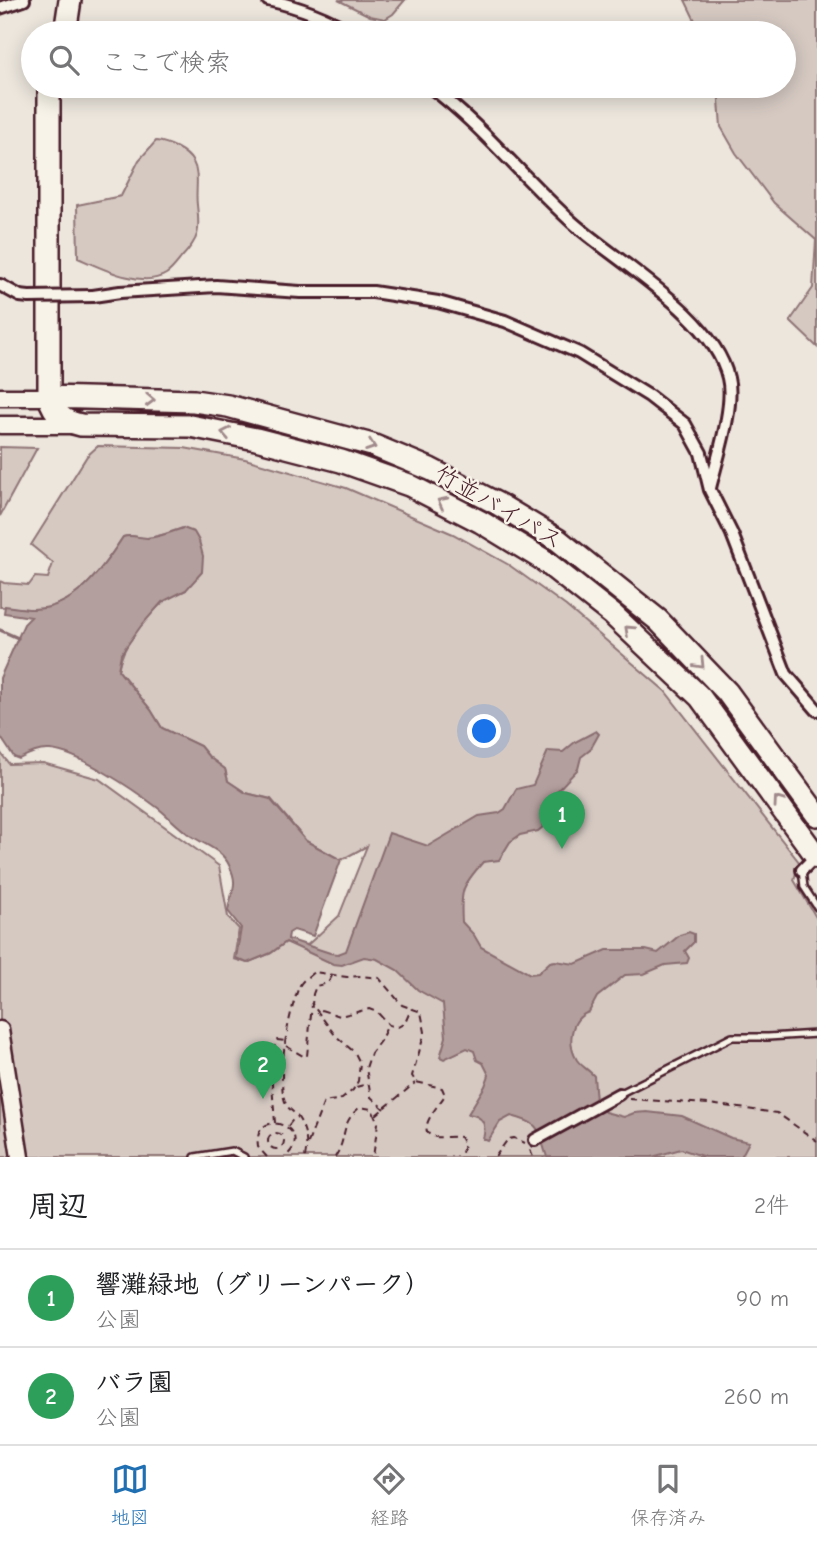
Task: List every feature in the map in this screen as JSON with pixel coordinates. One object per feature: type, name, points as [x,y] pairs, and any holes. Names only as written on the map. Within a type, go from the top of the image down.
[{"type":"highway","points":[[53,21],[56,0]]},
{"type":"highway","points":[[67,21],[70,0]]},
{"type":"highway","points":[[49,98],[50,399]]},
{"type":"highway","points":[[50,399],[62,98]]},
{"type":"highway","name":"竹並バイパス","points":[[813,859],[699,697],[613,615],[542,559],[481,522],[397,481],[341,461],[256,439],[190,426],[81,425],[70,422],[50,399],[67,393],[81,397],[194,401],[228,406],[372,445],[430,468],[498,504],[558,540],[657,620],[727,692],[817,815]]},
{"type":"street","points":[[0,8],[24,0]]},
{"type":"street","points":[[70,0],[82,0]]},
{"type":"street","points":[[268,0],[295,6],[333,21]]},
{"type":"street","points":[[444,98],[572,221],[662,293],[705,334],[729,378],[730,398],[710,490]]},
{"type":"street","points":[[0,285],[20,296],[29,297],[93,296],[216,286],[300,292],[373,292],[438,302],[505,321],[579,354],[649,396],[685,424],[701,453],[710,490],[732,534],[786,674],[817,710]]},
{"type":"street","points":[[0,397],[50,399]]},
{"type":"street","points":[[0,425],[50,399]]},
{"type":"street","points":[[0,1030],[20,1157]]},
{"type":"street","points":[[535,1140],[619,1094]]},
{"type":"lane","points":[[813,859],[804,887],[817,907]]},
{"type":"lane","points":[[619,1094],[732,1037],[817,1034]]},
{"type":"lane","points":[[195,1157],[232,1151],[244,1157]]},
{"type":"path","points":[[308,1145],[296,1115],[286,1104],[283,1086],[285,1046],[300,985],[314,972],[379,978],[402,1005],[421,1012],[425,1032],[412,1076],[416,1082],[442,1088],[445,1095],[438,1109],[428,1118],[426,1127],[435,1137],[460,1137],[464,1144],[461,1157]]},
{"type":"path","points":[[285,1046],[307,1056],[311,1003],[316,986],[328,983],[332,975]]},
{"type":"path","points":[[304,1157],[324,1102],[342,1099],[358,1081],[358,1059],[350,1047],[335,1035],[311,1003]]},
{"type":"path","points":[[318,1011],[340,1016],[369,1009],[394,1027],[403,1025],[411,1008]]},
{"type":"path","points":[[384,1109],[371,1097],[366,1068],[388,1024]]},
{"type":"path","points":[[275,1123],[270,1058],[277,1040],[286,1041]]},
{"type":"path","points":[[376,1115],[416,1082]]},
{"type":"path","points":[[355,1087],[369,1084]]},
{"type":"path","points":[[619,1094],[633,1101],[709,1104],[777,1113],[817,1141]]},
{"type":"path","points":[[335,1157],[343,1139],[345,1124],[360,1107],[372,1109],[376,1115],[378,1130],[373,1157]]},
{"type":"path","points":[[287,1127],[296,1115]]},
{"type":"path","points":[[267,1157],[260,1150],[258,1135],[266,1126],[275,1123],[291,1131],[294,1145],[285,1157],[280,1148]]},
{"type":"path","points":[[266,1126],[272,1134]]},
{"type":"path","points":[[282,1136],[291,1131]]},
{"type":"path","points":[[278,1133],[282,1136],[284,1141],[280,1148],[275,1149],[269,1145],[267,1140],[272,1134],[278,1133]]},
{"type":"path","points":[[495,1157],[504,1142],[514,1138],[529,1146],[533,1157]]},
{"type":"path","points":[[260,1150],[269,1145]]},
{"type":"shaded area","points":[[338,0],[405,0],[385,19],[370,16]]},
{"type":"shaded area","points":[[685,0],[817,0],[817,347],[790,321],[813,288],[816,240],[774,203],[736,153],[721,127],[719,98],[796,98],[796,21],[695,21]]},
{"type":"shaded area","points":[[156,141],[182,151],[195,167],[198,228],[192,245],[170,271],[156,278],[122,275],[78,258],[77,205],[121,196],[139,160]]},
{"type":"shaded area","points":[[98,446],[184,448],[245,459],[346,488],[453,534],[509,565],[566,606],[665,691],[799,862],[794,880],[817,919],[817,1157],[0,1157],[0,752],[9,764],[43,763],[99,779],[219,866],[228,917],[239,929],[234,959],[247,963],[271,953],[286,942],[303,949],[339,916],[367,846],[341,860],[306,841],[271,799],[246,793],[228,781],[225,769],[200,746],[162,728],[151,710],[118,670],[128,643],[147,618],[163,602],[186,590],[183,528],[152,537],[123,537],[97,574],[75,595],[62,602],[33,609],[0,607],[0,581],[29,585],[35,577],[48,578],[53,563],[31,545],[87,456]]},
{"type":"shaded area","points":[[0,447],[37,448],[0,516]]},
{"type":"shaded area","points":[[183,528],[194,532],[199,541],[203,556],[202,572],[186,590],[162,602],[141,626],[121,654],[118,670],[151,710],[162,728],[200,746],[225,769],[228,781],[246,793],[270,799],[306,841],[341,860],[313,936],[294,930],[289,933],[288,939],[330,953],[346,951],[389,833],[428,846],[479,816],[499,813],[505,809],[516,789],[533,785],[548,751],[563,752],[596,731],[599,734],[590,750],[581,757],[578,769],[556,792],[543,827],[538,831],[520,835],[510,842],[499,860],[483,862],[471,877],[462,895],[462,922],[481,947],[530,974],[538,973],[550,962],[575,964],[607,950],[646,950],[658,953],[680,935],[689,932],[694,934],[694,942],[685,951],[689,958],[687,963],[665,965],[644,974],[625,975],[597,997],[589,1012],[574,1026],[572,1047],[577,1060],[594,1076],[596,1101],[605,1112],[624,1117],[647,1112],[682,1116],[731,1138],[749,1142],[741,1157],[705,1157],[681,1149],[652,1157],[547,1157],[540,1134],[534,1125],[511,1116],[500,1122],[488,1141],[483,1139],[483,1122],[468,1114],[489,1075],[483,1063],[477,1060],[474,1051],[467,1048],[444,1059],[440,1057],[446,1037],[443,1004],[418,990],[397,970],[377,959],[364,957],[342,965],[333,964],[286,942],[271,953],[247,963],[236,958],[241,928],[228,911],[234,879],[222,855],[187,833],[135,792],[76,757],[46,750],[19,759],[14,757],[0,736],[0,678],[24,624],[31,617],[4,613],[5,606],[32,609],[61,603],[86,585],[123,537],[152,537]]},
{"type":"waterway","points":[[0,630],[18,638]]},
{"type":"place","name":"響灘緑地（グリーンパーク）","points":[[562,849]]},
{"type":"place","name":"バラ園","points":[[263,1099]]}]
